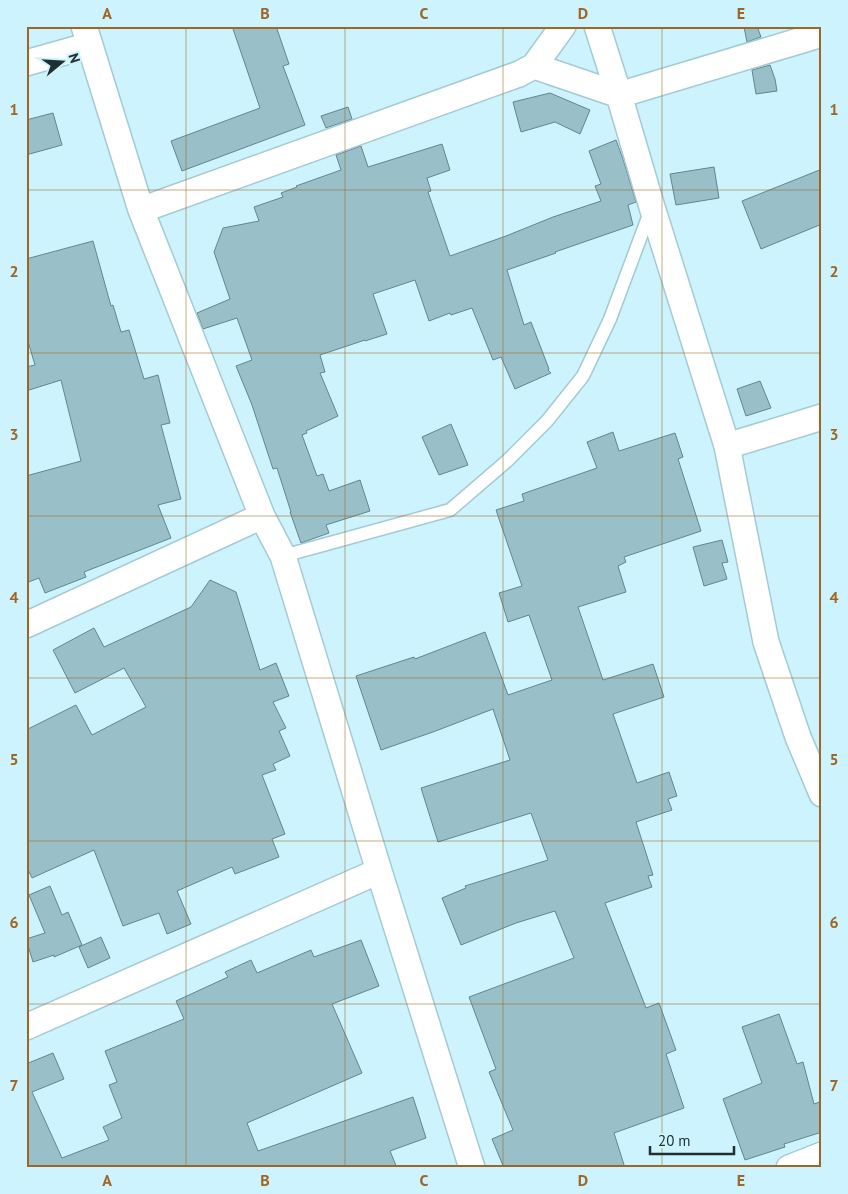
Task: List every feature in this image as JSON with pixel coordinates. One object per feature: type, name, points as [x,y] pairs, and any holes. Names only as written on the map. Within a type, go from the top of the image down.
[{"type":"street","points":[[141,210],[519,74],[534,66],[563,26]]},
{"type":"street","points":[[597,26],[727,446],[766,642],[798,737],[821,792]]},
{"type":"street","points":[[534,66],[619,95],[822,34]]},
{"type":"street","points":[[26,63],[87,36],[141,210],[262,516],[283,556],[472,1168]]},
{"type":"street","points":[[727,446],[822,417]]},
{"type":"street","points":[[26,624],[262,516]]},
{"type":"street","points":[[26,1027],[379,871]]},
{"type":"street","points":[[789,1168],[822,1155]]},
{"type":"lane","points":[[283,556],[450,510],[507,461],[547,421],[583,376],[610,319],[652,207]]},
{"type":"building","points":[[232,26],[276,26],[289,64],[283,66],[305,125],[182,171],[171,141],[260,108]]},
{"type":"building","points":[[757,26],[761,37],[747,42],[744,27]]},
{"type":"building","points":[[770,65],[777,91],[756,94],[752,70]]},
{"type":"building","points":[[550,93],[590,110],[580,134],[555,122],[521,132],[513,102]]},
{"type":"building","points":[[348,107],[352,119],[326,128],[321,116]]},
{"type":"building","points":[[53,113],[62,145],[26,155],[26,120]]},
{"type":"building","points":[[616,140],[636,202],[628,205],[633,225],[507,270],[524,325],[531,322],[548,370],[551,373],[515,389],[501,357],[493,360],[472,308],[451,315],[450,313],[429,321],[415,280],[373,294],[387,334],[320,355],[325,372],[320,373],[338,416],[306,431],[307,433],[302,435],[317,476],[323,474],[329,491],[360,480],[370,511],[326,525],[329,533],[301,543],[277,468],[273,469],[252,405],[236,366],[252,360],[237,318],[203,329],[197,313],[230,299],[214,252],[223,228],[259,221],[254,207],[283,197],[281,193],[296,186],[341,170],[336,155],[361,146],[368,167],[442,144],[450,170],[427,178],[431,191],[428,192],[450,256],[601,201],[595,186],[601,184],[589,151]]},
{"type":"building","points":[[714,167],[719,198],[676,205],[670,174]]},
{"type":"building","points":[[822,169],[822,224],[761,249],[742,201]]},
{"type":"building","points":[[93,241],[111,306],[113,305],[121,332],[129,330],[144,379],[158,375],[170,423],[161,425],[181,499],[158,505],[171,538],[84,572],[86,577],[45,593],[39,578],[26,583],[26,476],[81,461],[61,380],[26,391],[26,367],[35,365],[26,335],[26,259]]},
{"type":"building","points":[[760,381],[771,408],[746,416],[737,389]]},
{"type":"building","points":[[451,424],[468,465],[439,475],[422,437]]},
{"type":"building","points":[[613,432],[619,451],[675,433],[683,457],[678,459],[701,531],[624,557],[626,562],[618,566],[626,592],[578,607],[603,680],[653,664],[664,697],[613,714],[637,783],[669,772],[677,796],[668,799],[672,810],[636,822],[653,875],[648,876],[652,887],[605,903],[646,1008],[659,1003],[676,1050],[666,1054],[684,1108],[614,1133],[625,1168],[504,1168],[492,1139],[513,1130],[489,1072],[496,1069],[469,997],[574,958],[555,911],[516,923],[461,945],[442,898],[466,888],[465,886],[548,860],[531,813],[438,842],[421,788],[510,760],[493,709],[381,750],[356,676],[414,657],[415,659],[485,632],[508,695],[552,680],[529,615],[508,622],[499,593],[522,586],[496,510],[524,501],[522,494],[597,468],[587,442]]},
{"type":"building","points":[[722,540],[728,562],[722,563],[727,579],[704,586],[693,547]]},
{"type":"building","points":[[210,580],[236,592],[260,670],[276,663],[289,696],[273,702],[286,728],[279,731],[290,756],[273,764],[276,770],[262,775],[285,834],[272,839],[279,857],[235,874],[232,867],[177,891],[191,924],[167,934],[159,913],[123,926],[94,850],[32,878],[26,865],[26,730],[76,705],[92,735],[146,707],[124,668],[75,693],[53,650],[94,628],[104,647],[191,607]]},
{"type":"building","points":[[50,886],[62,915],[68,912],[82,945],[54,957],[54,955],[33,962],[26,939],[45,933],[29,895]]},
{"type":"building","points":[[101,937],[110,958],[88,968],[79,947]]},
{"type":"building","points":[[361,940],[379,986],[332,1004],[362,1073],[247,1123],[258,1151],[413,1097],[426,1138],[390,1151],[397,1168],[26,1168],[26,1064],[53,1053],[64,1079],[32,1092],[62,1158],[109,1140],[103,1127],[122,1118],[109,1085],[117,1082],[105,1051],[184,1019],[176,1001],[228,977],[225,972],[251,960],[257,973],[311,950],[314,957]]},
{"type":"building","points":[[779,1014],[797,1064],[803,1062],[814,1104],[822,1101],[822,1132],[784,1144],[785,1147],[745,1160],[723,1099],[762,1083],[742,1027]]}]
